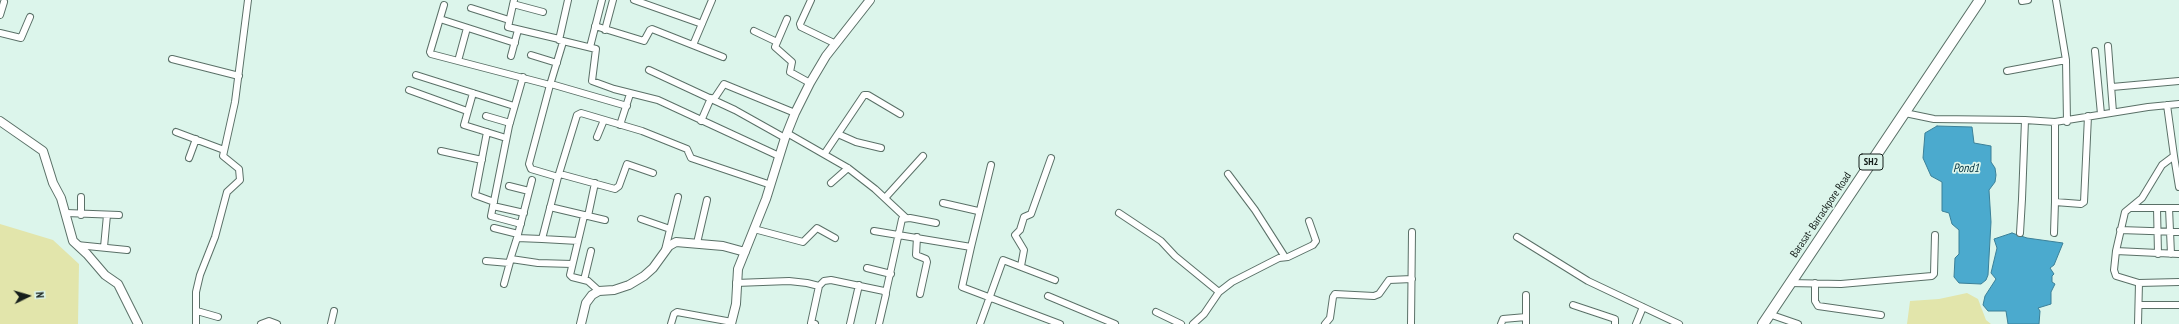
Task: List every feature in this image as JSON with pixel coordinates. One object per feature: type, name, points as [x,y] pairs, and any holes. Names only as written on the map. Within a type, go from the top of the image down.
[{"type":"main road","name":"Barasat- Barrackpore Road","points":[[1763,324],[1789,283],[1980,0]]},
{"type":"street","points":[[196,324],[197,287],[227,192],[238,182],[240,176],[237,167],[223,156],[239,76],[248,0]]},
{"type":"street","points":[[568,0],[557,63],[529,164],[531,169],[617,188],[627,164],[653,173]]},
{"type":"street","points":[[590,47],[602,0]]},
{"type":"street","points":[[605,30],[613,0]]},
{"type":"street","points":[[634,0],[702,24]]},
{"type":"street","points":[[693,45],[712,0]]},
{"type":"street","points":[[811,0],[800,24],[802,27],[836,44]]},
{"type":"street","points":[[671,324],[674,314],[677,312],[731,323],[736,304],[738,269],[771,186],[779,156],[795,113],[810,83],[836,44],[870,0]]},
{"type":"street","points":[[2056,0],[2066,60],[2067,122]]},
{"type":"street","points":[[0,16],[4,2]]},
{"type":"street","points":[[543,12],[513,2],[508,20],[508,27],[595,48],[596,51],[592,81],[630,94],[655,99],[779,156]]},
{"type":"street","points":[[444,5],[430,54],[550,84],[627,106]]},
{"type":"street","points":[[471,8],[508,20]]},
{"type":"street","points":[[0,33],[21,38],[30,17]]},
{"type":"street","points":[[440,19],[515,43]]},
{"type":"street","points":[[786,20],[777,42],[776,49],[793,63],[790,72],[810,83]]},
{"type":"street","points":[[595,26],[644,41],[652,29],[723,57]]},
{"type":"street","points":[[458,62],[467,28]]},
{"type":"street","points":[[512,56],[518,30]]},
{"type":"street","points":[[754,31],[777,42]]},
{"type":"street","points":[[2108,46],[2114,112]]},
{"type":"street","points":[[2094,51],[2101,114]]},
{"type":"street","points":[[530,55],[557,63]]},
{"type":"street","points":[[172,59],[239,76]]},
{"type":"street","points":[[2007,72],[2066,60]]},
{"type":"street","points":[[649,70],[825,153],[848,168],[885,198],[905,217],[936,224]]},
{"type":"street","points":[[416,75],[514,106]]},
{"type":"street","points":[[521,224],[492,218],[506,138],[523,77]]},
{"type":"street","points":[[2112,87],[2179,81]]},
{"type":"street","points":[[701,121],[712,99],[724,84],[795,113]]},
{"type":"street","points":[[409,90],[467,112]]},
{"type":"street","points":[[473,93],[464,124],[506,138]]},
{"type":"street","points":[[620,125],[630,94]]},
{"type":"street","points":[[825,153],[864,94],[868,94],[900,114]]},
{"type":"street","points":[[1905,113],[1934,119],[2067,122],[2088,116],[2179,104]]},
{"type":"street","points":[[2166,105],[2179,187]]},
{"type":"street","points":[[542,239],[577,115],[581,113],[687,149],[691,158],[771,186]]},
{"type":"street","points":[[486,116],[510,123]]},
{"type":"street","points":[[2055,202],[2081,204],[2084,202],[2088,116]]},
{"type":"street","points":[[598,137],[604,120]]},
{"type":"street","points":[[2020,233],[2026,120]]},
{"type":"street","points":[[0,121],[43,151],[53,183],[61,198],[66,213],[71,237],[77,245],[88,254],[105,275],[118,284],[138,324]]},
{"type":"street","points":[[2054,234],[2055,122]]},
{"type":"street","points":[[176,132],[224,150]]},
{"type":"street","points":[[487,132],[476,196],[494,204],[524,212]]},
{"type":"street","points":[[838,134],[856,142],[882,148]]},
{"type":"street","points":[[189,158],[196,139]]},
{"type":"street","points":[[442,151],[482,160]]},
{"type":"street","points":[[885,198],[923,156]]},
{"type":"street","points":[[2174,156],[2162,165],[2142,198],[2132,208],[2125,212],[2120,230],[2114,270],[2116,276],[2139,283],[2179,282]]},
{"type":"street","points":[[1021,266],[1024,250],[1015,235],[1020,230],[1024,217],[1031,214],[1051,158]]},
{"type":"street","points":[[991,165],[978,211],[962,287],[1060,324]]},
{"type":"street","points":[[832,183],[848,168]]},
{"type":"street","points":[[1228,174],[1255,210],[1285,257]]},
{"type":"street","points":[[504,284],[532,180]]},
{"type":"street","points":[[595,183],[578,241],[570,276],[592,283],[599,291]]},
{"type":"street","points":[[509,186],[529,191]]},
{"type":"street","points":[[81,197],[81,214]]},
{"type":"street","points":[[664,252],[678,197]]},
{"type":"street","points":[[697,243],[707,200]]},
{"type":"street","points":[[943,202],[978,211]]},
{"type":"street","points":[[550,207],[605,220]]},
{"type":"street","points":[[2132,208],[2179,208]]},
{"type":"street","points":[[2157,208],[2158,254]]},
{"type":"street","points":[[2169,208],[2171,254]]},
{"type":"street","points":[[66,213],[119,215]]},
{"type":"street","points":[[1119,213],[1162,241],[1175,256],[1219,292]]},
{"type":"street","points":[[104,247],[107,215]]},
{"type":"street","points":[[880,324],[902,219],[905,217]]},
{"type":"street","points":[[641,220],[670,229]]},
{"type":"street","points":[[1193,324],[1208,310],[1219,292],[1243,276],[1315,243],[1309,221]]},
{"type":"street","points":[[494,228],[518,236],[578,241]]},
{"type":"street","points":[[754,229],[803,242],[817,228],[835,238]]},
{"type":"street","points":[[2120,230],[2179,232]]},
{"type":"street","points":[[874,231],[971,247]]},
{"type":"street","points":[[1411,324],[1412,232]]},
{"type":"street","points":[[1789,283],[1861,283],[1933,276],[1935,235]]},
{"type":"street","points":[[917,237],[916,255],[927,260],[920,294]]},
{"type":"street","points":[[1517,237],[1572,272],[1679,324]]},
{"type":"street","points":[[581,324],[586,303],[592,294],[599,291],[614,290],[629,285],[653,268],[669,246],[676,242],[723,246],[745,252]]},
{"type":"street","points":[[77,245],[127,250]]},
{"type":"street","points":[[584,280],[591,251]]},
{"type":"street","points":[[2116,252],[2179,254]]},
{"type":"street","points":[[486,261],[510,260],[572,264]]},
{"type":"street","points":[[980,324],[1002,260],[1055,280]]},
{"type":"street","points":[[867,268],[891,274]]},
{"type":"street","points":[[1325,324],[1330,318],[1333,297],[1335,294],[1374,296],[1379,294],[1389,280],[1412,279]]},
{"type":"street","points":[[736,283],[789,281],[818,286],[827,281],[859,285],[886,292]]},
{"type":"street","points":[[1815,283],[1815,301],[1818,306],[1881,315]]},
{"type":"street","points":[[2138,324],[2139,283]]},
{"type":"street","points":[[850,324],[859,285]]},
{"type":"street","points":[[804,324],[813,323],[818,286]]},
{"type":"street","points":[[1526,295],[1526,324]]},
{"type":"street","points":[[1048,296],[1115,324]]},
{"type":"street","points":[[1573,305],[1615,319],[1615,324]]},
{"type":"street","points":[[2139,305],[2179,305]]},
{"type":"street","points":[[1636,324],[1643,307]]},
{"type":"street","points":[[197,310],[218,318]]},
{"type":"street","points":[[331,324],[334,311]]},
{"type":"street","points":[[1156,312],[1181,324]]},
{"type":"street","points":[[1769,314],[1798,324]]},
{"type":"street","points":[[1096,324],[1099,317]]},
{"type":"street","points":[[1501,324],[1501,319],[1513,321],[1526,317]]},
{"type":"street","points":[[261,324],[269,321],[277,324]]},
{"type":"green space","points":[[0,224],[53,240],[79,264],[78,324],[0,324]]},
{"type":"green space","points":[[1967,293],[1978,299],[1986,320],[1991,324],[1907,324],[1910,301],[1939,299]]},
{"type":"water","name":"Pond1","points":[[1937,126],[1972,127],[1974,143],[1991,146],[1991,162],[1995,168],[1996,175],[1995,182],[1989,190],[1991,222],[1988,275],[1986,280],[1981,284],[1959,283],[1954,277],[1955,258],[1959,254],[1959,230],[1952,224],[1949,213],[1942,211],[1942,182],[1931,176],[1923,158],[1925,133]]},
{"type":"water","points":[[2012,233],[2027,238],[2063,243],[2054,265],[2050,268],[2054,274],[2052,276],[2052,282],[2055,284],[2051,292],[2051,304],[2038,308],[2040,311],[2039,324],[2008,324],[2006,311],[1988,311],[1983,305],[1985,296],[1996,279],[1991,273],[1997,248],[1994,239]]}]
